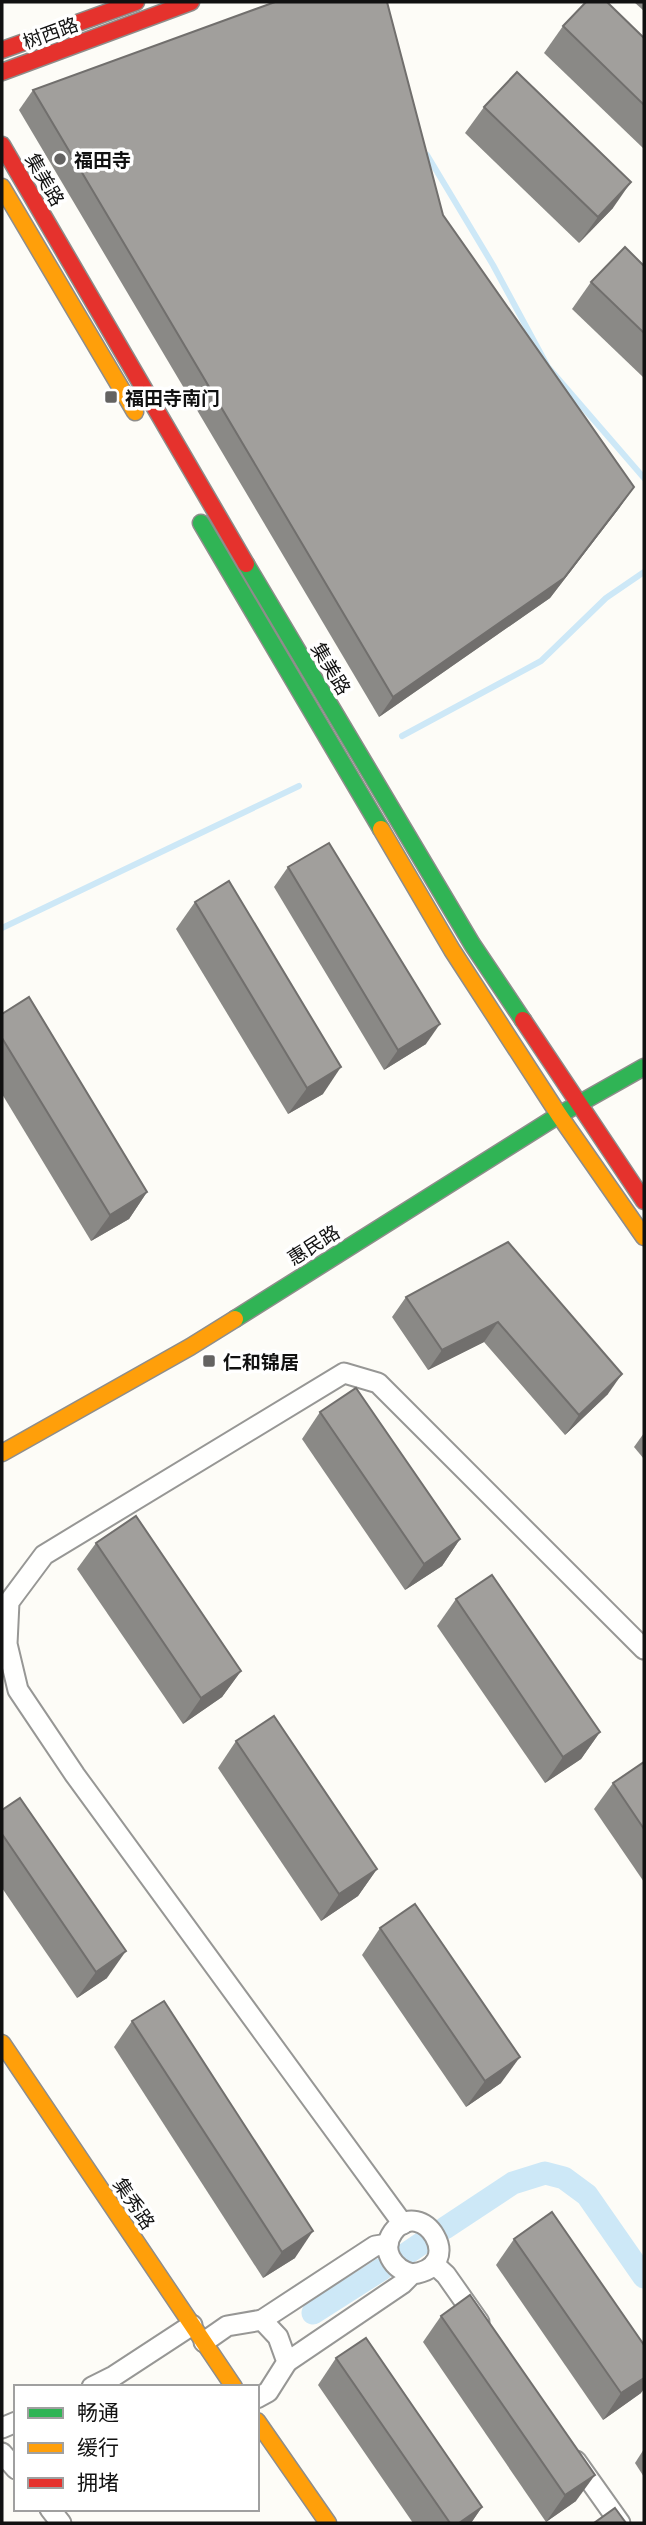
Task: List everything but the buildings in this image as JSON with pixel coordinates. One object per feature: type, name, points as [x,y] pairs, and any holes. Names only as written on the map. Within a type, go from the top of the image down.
[{"type":"main road","name":"树西路","points":[[2,50],[136,2]]},
{"type":"main road","name":"树西路","points":[[2,72],[191,2]]},
{"type":"main road","name":"集美路","points":[[2,145],[165,428],[472,944],[644,1201]]},
{"type":"main road","points":[[2,187],[146,430]]},
{"type":"main road","name":"集美路","points":[[194,513],[452,950],[559,1115],[644,1237]]},
{"type":"main road","name":"惠民路","points":[[2,1452],[190,1347],[559,1115],[644,1068]]},
{"type":"main road","name":"集秀路","points":[[2,2043],[233,2385]]},
{"type":"main road","points":[[259,2424],[328,2523]]},
{"type":"street","points":[[403,2224],[75,1775],[18,1690],[7,1644],[9,1602],[44,1555],[344,1373],[378,1382],[644,1649]]},
{"type":"street","points":[[420,2223],[434,2232],[439,2248],[434,2264],[420,2273],[412,2274],[396,2267],[391,2260],[388,2244],[396,2229],[403,2224],[420,2223]]},
{"type":"street","points":[[204,2342],[227,2326],[262,2320],[374,2246],[388,2244]]},
{"type":"street","points":[[434,2264],[446,2275],[493,2343]]},
{"type":"street","points":[[259,2397],[268,2392],[288,2362],[402,2284],[412,2274]]},
{"type":"street","points":[[262,2320],[278,2337],[288,2362]]},
{"type":"street","points":[[96,2385],[192,2325]]},
{"type":"street","points":[[564,2444],[620,2523]]},
{"type":"street","points":[[2,2454],[14,2467]]},
{"type":"waterway","points":[[427,155],[493,265],[548,367],[644,478]]},
{"type":"waterway","points":[[402,736],[541,661],[606,598],[644,572]]},
{"type":"waterway","points":[[2,928],[299,786]]},
{"type":"waterway","points":[[445,2228],[513,2183],[545,2173],[564,2178],[587,2195],[644,2277]]},
{"type":"waterway","points":[[403,2256],[425,2241]]},
{"type":"waterway","points":[[313,2313],[382,2269]]},
{"type":"traffic: fast","points":[[201,523],[381,829]]},
{"type":"traffic: fast","points":[[246,564],[472,944],[523,1020]]},
{"type":"traffic: fast","points":[[235,1319],[559,1115],[644,1067]]},
{"type":"traffic: slow","points":[[2,187],[135,412]]},
{"type":"traffic: slow","points":[[381,829],[452,950],[559,1115],[644,1237]]},
{"type":"traffic: slow","points":[[2,1453],[235,1319]]},
{"type":"traffic: slow","points":[[2,2043],[233,2385]]},
{"type":"traffic: slow","points":[[259,2424],[328,2523]]},
{"type":"traffic: jam","points":[[2,50],[136,2]]},
{"type":"traffic: jam","points":[[2,72],[191,2]]},
{"type":"traffic: jam","points":[[2,145],[246,564]]},
{"type":"traffic: jam","points":[[523,1020],[644,1201]]},
{"type":"place","name":"福田寺","points":[[60,159]]},
{"type":"place","name":"福田寺南门","points":[[111,397]]},
{"type":"place","name":"仁和锦居","points":[[209,1361]]}]
